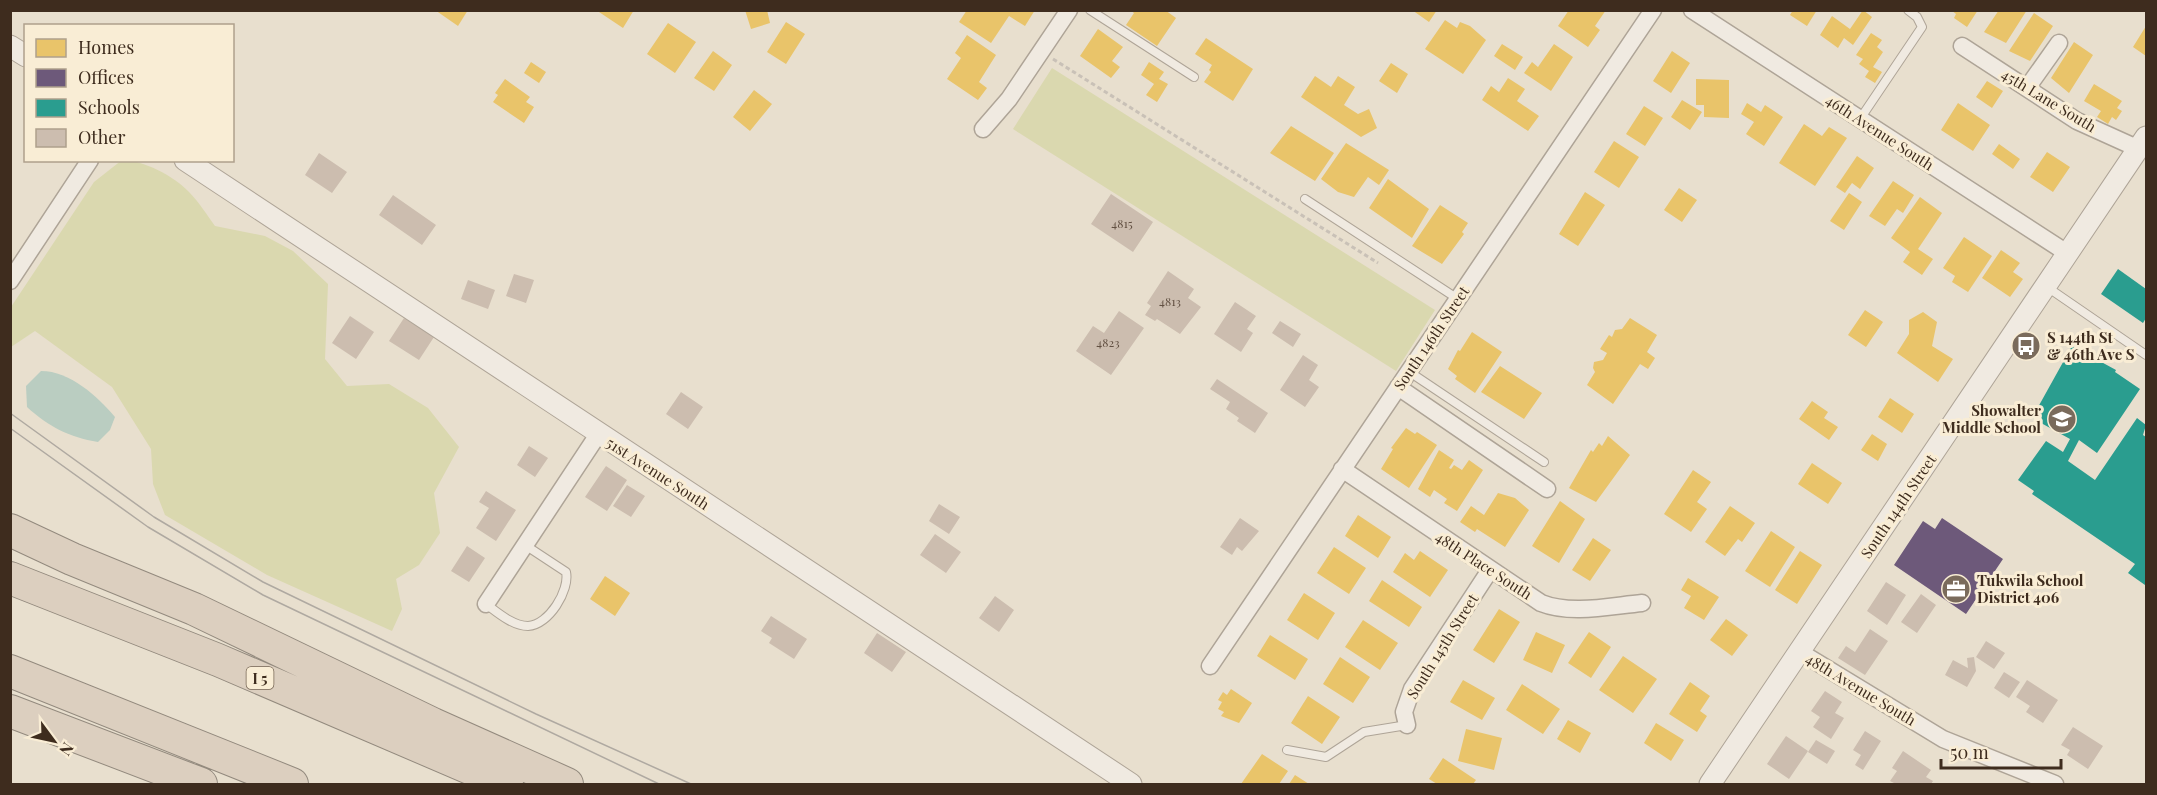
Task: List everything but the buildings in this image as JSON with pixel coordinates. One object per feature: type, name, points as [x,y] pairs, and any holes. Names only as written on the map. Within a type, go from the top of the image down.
[{"type":"highway","points":[[10,530],[72,559],[194,609],[433,724],[567,784]]},
{"type":"highway","points":[[10,541],[72,559]]},
{"type":"highway","name":"I 5","points":[[10,578],[218,660],[507,784]]},
{"type":"highway","points":[[10,671],[292,784]]},
{"type":"highway","points":[[10,711],[201,784]]},
{"type":"street","points":[[983,129],[1009,99],[1069,10]]},
{"type":"street","name":"South 146th Street","points":[[1210,666],[1653,10]]},
{"type":"street","name":"46th Avenue South","points":[[1692,10],[2067,253]]},
{"type":"street","points":[[2027,88],[2059,43]]},
{"type":"street","points":[[10,46],[24,55]]},
{"type":"street","name":"45th Lane South","points":[[1962,46],[2078,121],[2143,143]]},
{"type":"street","name":"South 144th Street","points":[[1710,784],[2143,143]]},
{"type":"street","points":[[10,281],[89,162]]},
{"type":"street","name":"51st Avenue South","points":[[188,162],[1131,784]]},
{"type":"street","points":[[1398,387],[1547,489]]},
{"type":"street","points":[[486,604],[599,433]]},
{"type":"street","name":"48th Place South","points":[[1342,470],[1490,570],[1555,608],[1641,603]]},
{"type":"street","name":"South 145th Street","points":[[1407,725],[1404,712],[1412,688],[1490,570]]},
{"type":"street","name":"48th Avenue South","points":[[1800,652],[1943,739],[2055,784]]},
{"type":"lane","points":[[1090,10],[1194,77]]},
{"type":"lane","points":[[1860,119],[1922,27],[1917,16],[1908,10]]},
{"type":"lane","points":[[1305,199],[1458,298]]},
{"type":"lane","points":[[2046,286],[2146,355]]},
{"type":"lane","points":[[1408,371],[1544,462]]},
{"type":"lane","points":[[486,604],[507,619],[529,626],[542,621],[562,599],[568,581],[566,572],[525,545]]},
{"type":"lane","points":[[1287,750],[1326,757],[1364,732],[1407,725]]},
{"type":"path","points":[[1042,52],[1381,265]]},
{"type":"shaded area","points":[[1052,68],[1435,310],[1396,371],[1013,129]]},
{"type":"shaded area","points":[[119,162],[134,162],[148,166],[183,186],[200,204],[215,226],[265,236],[293,251],[328,284],[325,359],[347,386],[389,384],[428,408],[459,447],[434,493],[440,533],[419,565],[396,579],[402,609],[392,631],[267,575],[165,515],[153,484],[151,449],[112,387],[35,331],[11,347],[11,307],[94,182]]},
{"type":"shaded area","points":[[41,371],[62,375],[82,386],[115,417],[110,430],[98,442],[60,430],[27,407],[26,386]]},
{"type":"tram line","points":[[10,413],[154,517],[263,582],[536,714],[691,784]]},
{"type":"tram line","points":[[10,428],[148,527],[263,595],[659,784]]},
{"type":"place","name":"S 144th St & 46th Ave S","points":[[2026,346]]},
{"type":"place","name":"Showalter Middle School","points":[[2062,419]]},
{"type":"place","name":"Tukwila School District 406","points":[[1956,589]]}]
